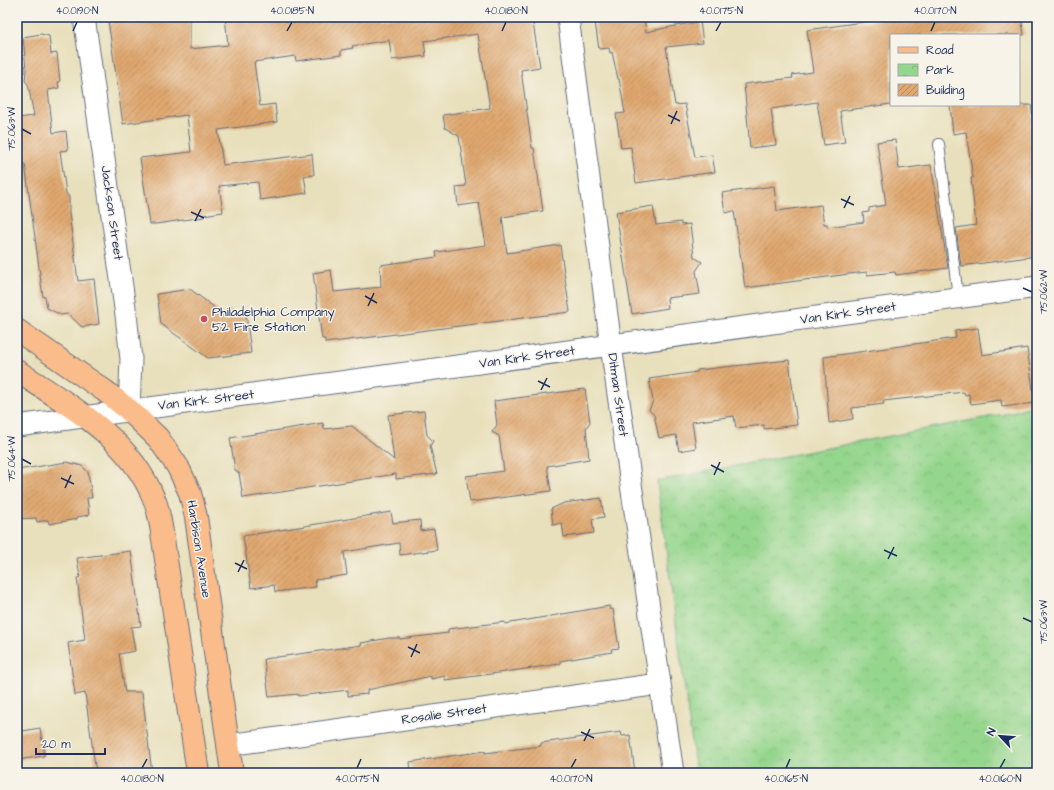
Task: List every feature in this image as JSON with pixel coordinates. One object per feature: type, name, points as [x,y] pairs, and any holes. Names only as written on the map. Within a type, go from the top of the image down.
[{"type":"main road","name":"Harbison Avenue","points":[[17,329],[129,410],[167,448],[178,467],[190,493],[196,517],[232,773]]},
{"type":"main road","points":[[17,371],[86,416],[103,430],[134,464],[155,499],[161,526],[198,773]]},
{"type":"street","name":"Jackson Street","points":[[84,17],[126,315],[131,359],[129,410]]},
{"type":"street","name":"Ditman Street","points":[[568,17],[611,346],[673,773]]},
{"type":"street","name":"Van Kirk Street","points":[[17,426],[1037,287]]},
{"type":"street","name":"Rosalie Street","points":[[228,745],[659,684]]},
{"type":"lane","points":[[939,144],[958,297]]},
{"type":"green space","points":[[1037,404],[1037,773],[696,773],[657,481],[1009,413]]},
{"type":"building","points":[[129,17],[190,17],[190,49],[228,45],[225,17],[532,17],[540,67],[521,70],[543,211],[502,217],[507,253],[560,245],[570,312],[325,343],[325,339],[322,339],[313,273],[331,270],[334,292],[381,287],[380,265],[437,257],[436,252],[486,245],[479,203],[458,206],[456,187],[466,186],[459,136],[445,128],[443,115],[490,108],[478,34],[424,41],[426,56],[392,60],[389,40],[352,46],[353,48],[341,50],[341,55],[296,61],[295,56],[254,62],[260,106],[275,104],[277,122],[218,130],[223,165],[312,154],[314,175],[304,176],[307,193],[260,200],[258,182],[219,186],[223,212],[203,215],[204,217],[150,224],[140,158],[191,152],[187,115],[123,124],[108,20]]},
{"type":"building","points":[[644,17],[646,32],[700,21],[703,43],[666,47],[675,105],[685,104],[695,157],[712,155],[715,172],[636,183],[631,147],[621,148],[616,114],[625,113],[619,79],[612,52],[610,53],[609,48],[599,49],[595,22]]},
{"type":"building","points":[[897,17],[1021,17],[1024,35],[890,34],[890,104],[840,111],[845,142],[824,145],[817,102],[771,109],[776,145],[750,148],[744,84],[793,78],[792,75],[813,72],[807,30]]},
{"type":"building","points":[[41,34],[49,36],[51,54],[57,53],[60,82],[58,82],[59,88],[48,90],[53,133],[66,131],[68,150],[60,151],[66,193],[69,197],[69,213],[78,281],[94,279],[99,324],[82,327],[68,314],[61,315],[47,308],[45,297],[43,297],[25,164],[17,165],[17,139],[21,138],[18,118],[34,116],[28,84],[25,81],[26,70],[23,37]]},
{"type":"building","points":[[1031,105],[1037,147],[1037,256],[961,266],[956,228],[976,225],[971,178],[973,178],[966,132],[953,134],[950,106]]},
{"type":"building","points":[[895,140],[899,169],[931,165],[948,268],[896,275],[895,272],[867,275],[867,272],[745,288],[734,211],[725,213],[722,193],[774,186],[777,211],[821,205],[824,224],[827,224],[827,227],[864,222],[863,213],[869,212],[869,208],[886,205],[877,142]]},
{"type":"building","points":[[653,206],[656,225],[681,222],[681,225],[690,224],[694,257],[702,262],[696,271],[700,294],[667,298],[668,308],[632,314],[616,212]]},
{"type":"building","name":"Philadelphia Company 52 Fire Station","points":[[190,289],[223,314],[228,309],[235,314],[246,313],[251,353],[208,358],[161,324],[157,294]]},
{"type":"building","points":[[978,328],[982,355],[1027,348],[1035,403],[1002,407],[1001,400],[971,404],[969,394],[965,395],[964,392],[883,401],[884,404],[852,408],[853,419],[829,423],[824,357],[956,338],[955,331]]},
{"type":"building","points":[[789,360],[797,425],[764,429],[764,425],[736,428],[734,416],[692,422],[696,448],[679,451],[676,435],[659,438],[654,415],[649,410],[653,401],[649,379],[697,372],[697,370]]},
{"type":"building","points":[[585,389],[590,422],[586,428],[589,459],[547,466],[551,491],[470,502],[466,476],[504,471],[499,436],[492,432],[497,425],[494,401]]},
{"type":"building","points":[[424,411],[427,435],[433,441],[430,446],[437,474],[396,479],[396,474],[243,498],[239,473],[235,470],[230,438],[323,423],[324,429],[352,426],[394,460],[388,415]]},
{"type":"building","points":[[67,462],[82,466],[88,472],[92,498],[87,498],[89,515],[77,517],[77,519],[49,524],[48,520],[37,522],[36,518],[17,519],[17,470]]},
{"type":"building","points":[[601,498],[604,517],[592,519],[594,533],[564,537],[562,523],[553,525],[551,509],[564,503]]},
{"type":"building","points":[[391,512],[393,523],[420,520],[421,531],[434,529],[437,550],[400,555],[399,543],[344,552],[347,575],[315,580],[316,587],[275,592],[274,585],[251,588],[243,536]]},
{"type":"building","points":[[131,551],[141,626],[131,627],[135,651],[119,654],[125,692],[142,692],[152,773],[96,773],[85,693],[75,695],[68,643],[85,640],[77,578],[80,577],[77,558]]},
{"type":"building","points":[[609,606],[610,610],[613,609],[619,648],[611,649],[612,652],[560,661],[560,664],[484,675],[445,680],[445,676],[431,679],[431,676],[367,690],[367,694],[348,696],[348,690],[298,696],[298,694],[269,697],[264,659],[362,645],[361,643],[389,638],[400,639],[448,633],[448,629],[505,622],[505,624]]},
{"type":"building","points":[[40,728],[44,756],[17,760],[17,732]]},
{"type":"building","points":[[621,732],[622,736],[630,735],[635,773],[411,773],[410,762],[485,751],[485,753],[541,746],[541,743]]},
{"type":"place","name":"Philadelphia Company 52 Fire Station","points":[[204,319]]}]
